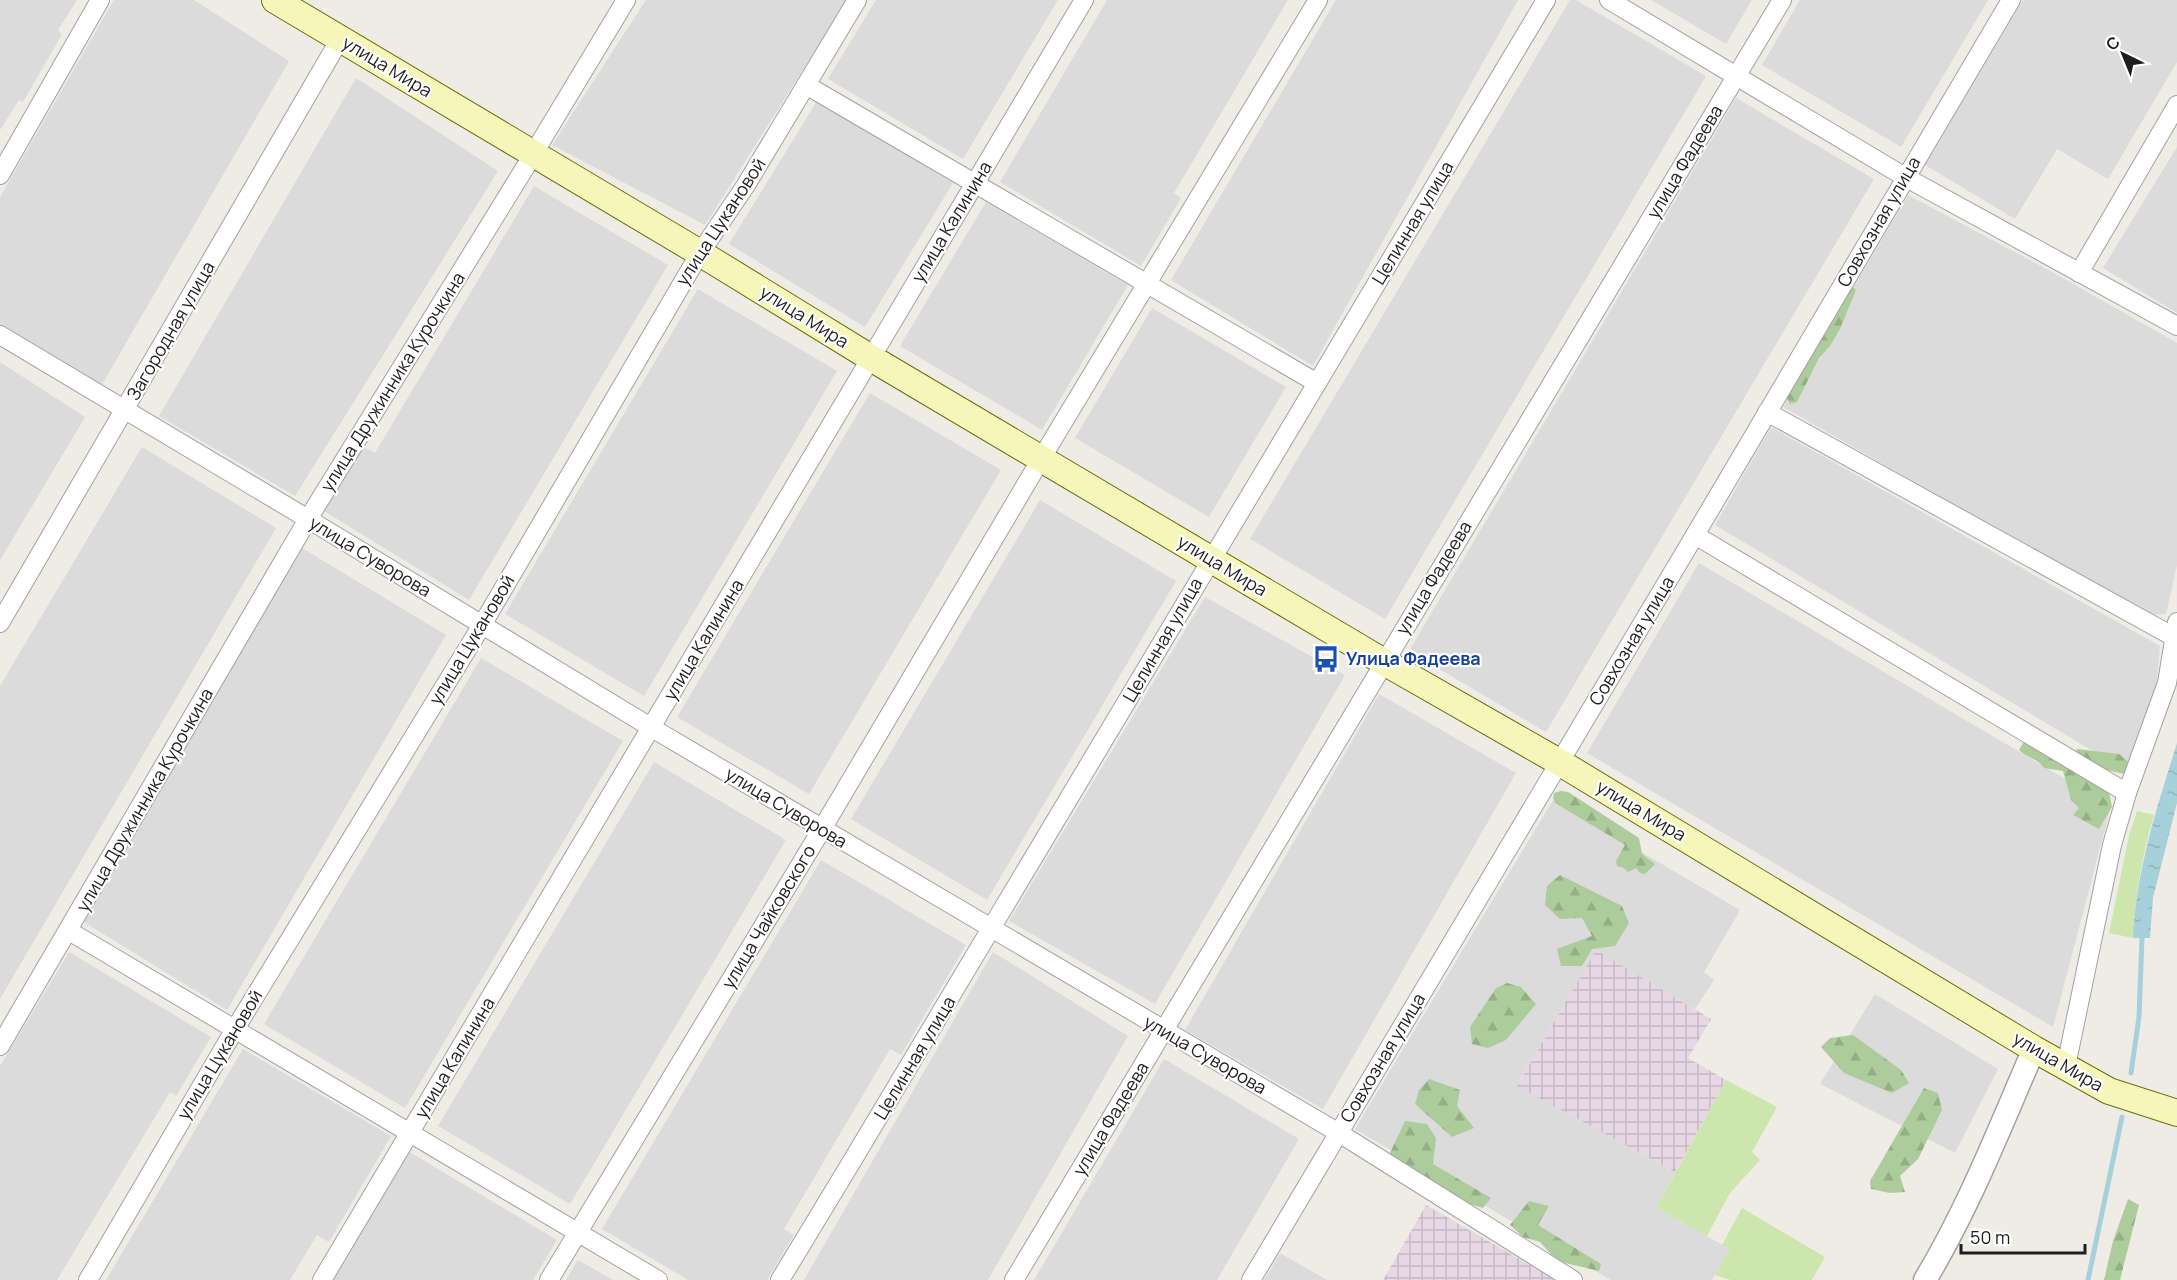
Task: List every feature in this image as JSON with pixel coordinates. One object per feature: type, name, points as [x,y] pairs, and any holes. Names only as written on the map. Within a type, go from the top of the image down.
[{"type":"main road","name":"улица Мира","points":[[275,0],[1041,459],[1384,662],[1559,762],[2034,1049],[2109,1091],[2177,1113]]},
{"type":"street","points":[[0,175],[100,0]]},
{"type":"street","name":"улица Дружинника Курочкина","points":[[0,1046],[308,519],[626,0]]},
{"type":"street","name":"улица Цукановой","points":[[88,1280],[235,1029],[482,625],[700,253],[747,185],[857,0]]},
{"type":"street","name":"улица Калинина","points":[[322,1280],[1084,0]]},
{"type":"street","name":"улица Чайковского","points":[[549,1280],[1318,0]]},
{"type":"street","name":"Целинная улица","points":[[780,1280],[993,930],[1211,559],[1546,0]]},
{"type":"street","points":[[1609,0],[1905,177],[2177,326]]},
{"type":"street","name":"улица Фадеева","points":[[1014,1280],[1782,0]]},
{"type":"street","name":"Совхозная улица","points":[[1251,1280],[2011,0]]},
{"type":"street","name":"Загородная улица","points":[[0,623],[340,39]]},
{"type":"street","points":[[806,85],[1317,383]]},
{"type":"street","points":[[2079,273],[2177,105]]},
{"type":"street","name":"улица Суворова","points":[[0,335],[652,728],[1164,1032],[1339,1133],[1573,1280]]},
{"type":"street","points":[[1767,412],[2175,630],[2167,683],[2127,793],[2112,845],[2066,1066]]},
{"type":"street","points":[[1695,535],[2127,793]]},
{"type":"street","points":[[69,931],[658,1280]]},
{"type":"street","points":[[1925,1280],[1949,1241],[2034,1049]]},
{"type":"shaded area","points":[[0,0],[77,0],[58,30],[62,34],[23,102],[19,100],[0,130]]},
{"type":"shaded area","points":[[114,0],[194,0],[289,61],[100,388],[0,327],[0,197]]},
{"type":"shaded area","points":[[646,0],[847,0],[705,225],[552,145]]},
{"type":"shaded area","points":[[876,0],[1058,0],[963,159],[828,79]]},
{"type":"shaded area","points":[[1107,0],[1288,0],[1174,193],[1181,198],[1141,266],[1000,182]]},
{"type":"shaded area","points":[[1336,0],[1518,0],[1313,366],[1171,280]]},
{"type":"shaded area","points":[[1570,0],[1576,0],[1706,76],[1385,619],[1250,539]]},
{"type":"shaded area","points":[[1651,0],[1752,0],[1726,44]]},
{"type":"shaded area","points":[[1800,0],[1988,0],[1901,147],[1762,65]]},
{"type":"shaded area","points":[[2023,0],[2177,0],[2177,62],[2108,179],[2057,149],[2015,219],[1925,165]]},
{"type":"shaded area","points":[[356,78],[498,171],[295,496],[159,416]]},
{"type":"shaded area","points":[[1736,98],[1874,179],[1546,732],[1409,651]]},
{"type":"shaded area","points":[[817,101],[953,183],[865,327],[729,244]]},
{"type":"shaded area","points":[[2177,147],[2177,313],[2103,268]]},
{"type":"shaded area","points":[[534,186],[668,265],[469,600],[324,511],[363,447],[375,453]]},
{"type":"shaded area","points":[[1908,195],[2054,273],[2177,343],[2177,565],[2166,614],[2148,615],[1783,407]]},
{"type":"shaded area","points":[[986,202],[1128,285],[1042,430],[900,346]]},
{"type":"shaded area","points":[[698,289],[837,371],[644,696],[505,614]]},
{"type":"shaded area","points":[[1152,308],[1286,387],[1209,517],[1075,438]]},
{"type":"shaded area","points":[[0,362],[85,417],[0,560]]},
{"type":"shaded area","points":[[870,393],[1001,470],[809,794],[677,717]]},
{"type":"shaded area","points":[[1771,427],[2160,646],[2155,698],[2128,772],[1715,525]]},
{"type":"shaded area","points":[[142,447],[276,528],[0,999],[0,686]]},
{"type":"shaded area","points":[[1040,500],[1176,581],[987,900],[851,819]]},
{"type":"shaded area","points":[[302,548],[446,635],[227,1010],[79,919]]},
{"type":"shaded area","points":[[1699,563],[2111,806],[2053,1027],[1587,753]]},
{"type":"shaded area","points":[[1205,597],[1345,675],[1155,1004],[1009,921]]},
{"type":"shaded area","points":[[481,658],[623,741],[405,1108],[264,1024]]},
{"type":"shaded area","points":[[1379,694],[1516,773],[1323,1109],[1185,1030]]},
{"type":"shaded area","points":[[654,762],[786,840],[570,1204],[438,1126]]},
{"type":"shaded area","points":[[1553,800],[1740,910],[1704,972],[1714,980],[1695,1009],[1596,951],[1517,1085],[1675,1172],[1656,1208],[1730,1249],[1712,1280],[1611,1280],[1355,1129]]},
{"type":"shaded area","points":[[821,860],[966,945],[901,1055],[890,1049],[784,1229],[794,1235],[767,1280],[688,1280],[602,1229]]},
{"type":"shaded area","points":[[1596,950],[1711,1019],[1688,1058],[1726,1080],[1675,1172],[1517,1086]]},
{"type":"shaded area","points":[[69,952],[211,1037],[176,1096],[170,1092],[57,1280],[0,1280],[0,1066]]},
{"type":"shaded area","points":[[993,952],[1128,1036],[988,1280],[804,1280]]},
{"type":"shaded area","points":[[1875,994],[1998,1069],[1955,1153],[1820,1084]]},
{"type":"shaded area","points":[[243,1049],[391,1136],[329,1242],[317,1235],[290,1280],[106,1280]]},
{"type":"shaded area","points":[[1164,1059],[1299,1139],[1217,1280],[1034,1280]]},
{"type":"shaded area","points":[[408,1151],[557,1240],[533,1280],[331,1280]]},
{"type":"shaded area","points":[[1426,1205],[1556,1280],[1383,1280]]},
{"type":"shaded area","points":[[1280,1253],[1327,1280],[1264,1280]]},
{"type":"shaded area","points":[[578,1260],[613,1280],[566,1280]]},
{"type":"green space","points":[[1849,284],[1856,290],[1840,329],[1830,346],[1819,358],[1797,402],[1790,404],[1785,394]]},
{"type":"green space","points":[[2025,740],[2109,792],[2112,807],[2099,829],[2073,815],[2079,808],[2071,800],[2063,771],[2044,768],[2022,753],[2019,750]]},
{"type":"green space","points":[[2077,749],[2119,754],[2131,764],[2128,775],[2099,768],[2074,757]]},
{"type":"green space","points":[[1568,792],[1639,838],[1642,854],[1655,864],[1645,874],[1640,873],[1636,868],[1628,872],[1617,866],[1616,861],[1625,845],[1555,803],[1554,793]]},
{"type":"green space","points":[[2137,811],[2154,815],[2140,876],[2133,938],[2109,933],[2129,836]]},
{"type":"green space","points":[[1560,875],[1622,906],[1629,923],[1615,946],[1592,949],[1582,966],[1561,966],[1557,949],[1592,936],[1582,918],[1560,919],[1545,905],[1547,886]]},
{"type":"green space","points":[[1507,983],[1521,987],[1536,1004],[1506,1040],[1488,1048],[1472,1044],[1470,1027],[1496,988]]},
{"type":"green space","points":[[1853,1035],[1901,1070],[1909,1083],[1892,1093],[1844,1073],[1821,1047],[1830,1038]]},
{"type":"green space","points":[[1429,1079],[1460,1090],[1457,1106],[1474,1128],[1452,1137],[1415,1104],[1419,1090]]},
{"type":"green space","points":[[1726,1080],[1777,1107],[1752,1152],[1760,1160],[1730,1193],[1707,1236],[1656,1208]]},
{"type":"green space","points":[[1924,1088],[1938,1093],[1942,1110],[1918,1159],[1900,1176],[1905,1192],[1890,1193],[1871,1189],[1870,1181]]},
{"type":"green space","points":[[1405,1121],[1427,1124],[1436,1138],[1433,1164],[1491,1198],[1483,1208],[1443,1196],[1389,1155]]},
{"type":"green space","points":[[2128,1199],[2139,1205],[2120,1280],[2104,1280],[2113,1241]]},
{"type":"green space","points":[[1529,1201],[1549,1206],[1538,1225],[1601,1264],[1599,1271],[1557,1261],[1540,1242],[1523,1237],[1510,1225]]},
{"type":"green space","points":[[1742,1208],[1825,1257],[1812,1280],[1731,1280],[1715,1275],[1730,1249],[1722,1245]]},
{"type":"water","points":[[2177,743],[2177,803],[2153,898],[2150,938],[2133,938],[2143,864]]},
{"type":"waterway","points":[[2131,1073],[2139,1017],[2142,938]]},
{"type":"waterway","points":[[2088,1280],[2122,1117]]},
{"type":"place","name":"Улица Фадеева","points":[[1326,659]]}]
